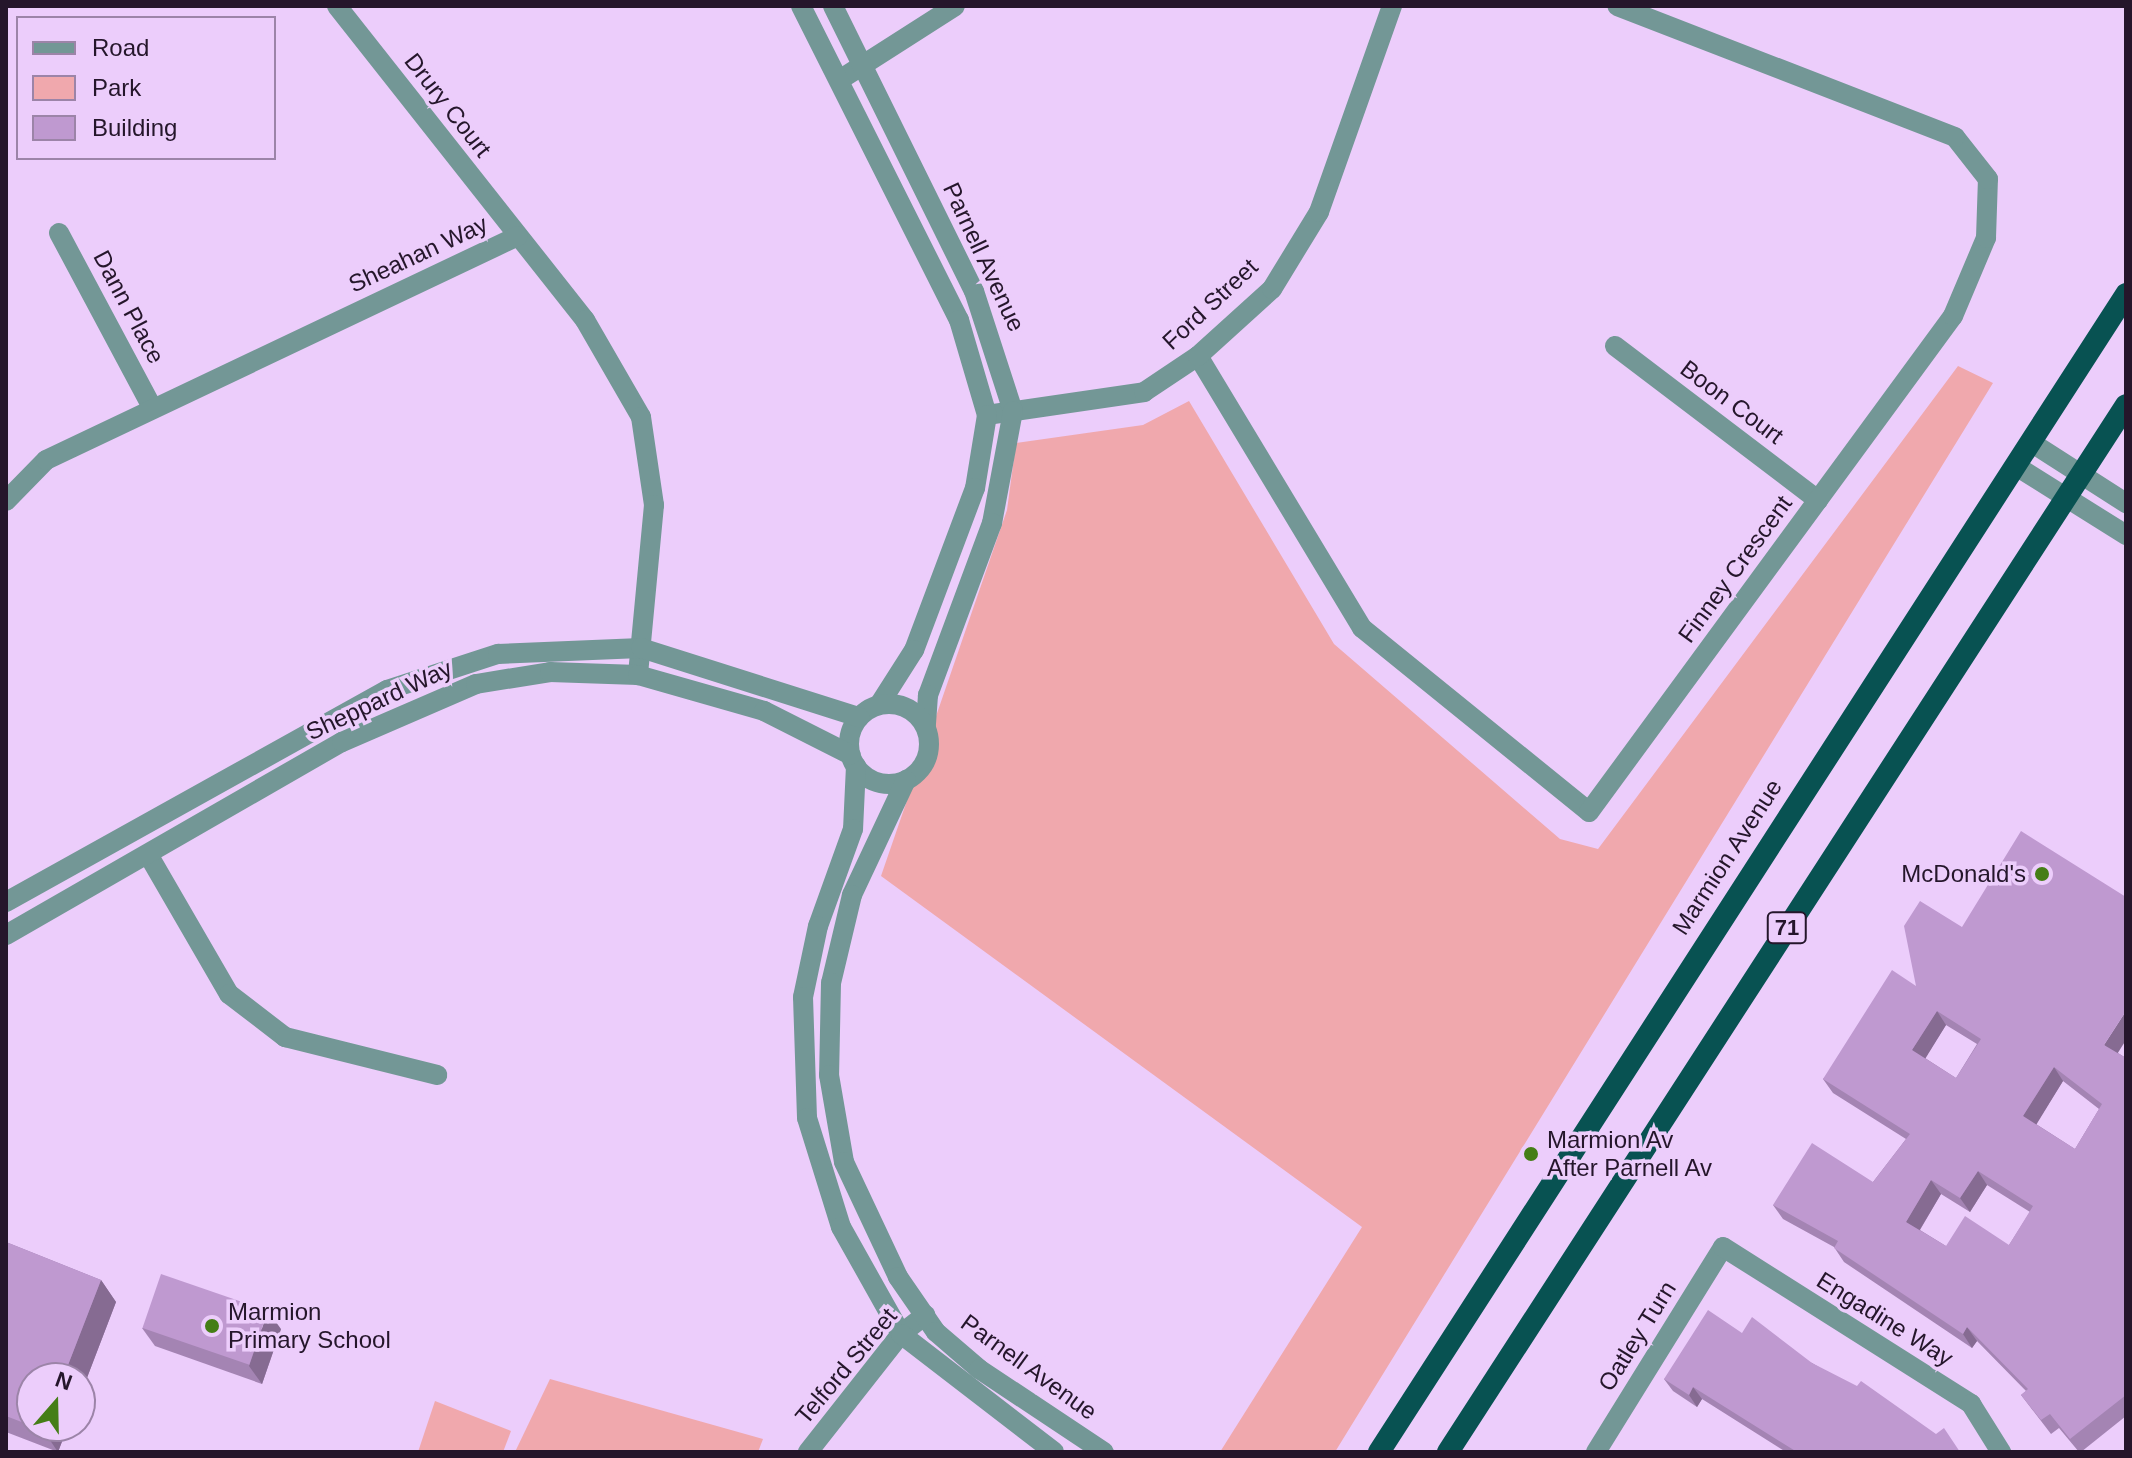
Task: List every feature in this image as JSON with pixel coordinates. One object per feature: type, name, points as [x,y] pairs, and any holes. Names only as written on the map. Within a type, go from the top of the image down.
[{"type":"highway","name":"Marmion Avenue","points":[[1379,1452],[1870,682],[2032,443],[2126,294]]},
{"type":"highway","name":"71","points":[[1448,1452],[2126,405]]},
{"type":"street","name":"Drury Court","points":[[337,6],[518,236]]},
{"type":"street","name":"Parnell Avenue","points":[[801,6],[841,79],[959,320],[987,415],[975,488],[914,650],[879,705],[859,717]]},
{"type":"street","name":"Parnell Avenue","points":[[833,6],[991,328],[1013,411],[992,523],[928,695],[924,764],[906,780],[852,895],[831,983],[829,1075],[844,1162],[863,1213],[925,1315],[979,1369],[1104,1452]]},
{"type":"street","points":[[841,79],[955,6]]},
{"type":"street","name":"Ford Street","points":[[987,415],[1144,392],[1198,356],[1272,289],[1319,212],[1392,6]]},
{"type":"street","name":"Finney Crescent","points":[[1198,356],[1362,628],[1589,812],[1953,316],[1986,238],[1988,179],[1955,137],[1617,6]]},
{"type":"street","name":"Dann Place","points":[[59,233],[152,407]]},
{"type":"street","name":"Sheahan Way","points":[[6,501],[46,460],[152,407],[518,236],[585,320],[641,417],[654,505],[638,675]]},
{"type":"street","name":"Boon Court","points":[[1615,346],[1818,500]]},
{"type":"street","points":[[2032,443],[2126,503]]},
{"type":"street","points":[[2016,466],[2126,535]]},
{"type":"street","name":"Sheppard Way","points":[[6,902],[387,690],[498,654],[641,648],[859,717]]},
{"type":"street","name":"Sheppard Way","points":[[6,935],[149,856],[342,742],[463,689],[550,672],[638,675],[764,711],[853,760]]},
{"type":"street","points":[[879,705],[911,710],[926,727]]},
{"type":"street","points":[[859,717],[853,760],[853,829],[818,926],[803,997],[807,1118],[841,1227],[901,1334],[1054,1452]]},
{"type":"street","points":[[853,760],[879,782],[906,780]]},
{"type":"street","points":[[149,856],[229,994],[285,1037],[437,1075]]},
{"type":"street","name":"Oatley Turn","points":[[1596,1452],[1723,1247]]},
{"type":"street","name":"Engadine Way","points":[[1723,1247],[1971,1404],[2001,1452]]},
{"type":"street","name":"Telford Street","points":[[808,1452],[901,1334],[925,1315]]},
{"type":"green space","points":[[1958,366],[1993,383],[1335,1452],[1220,1452],[1362,1227],[881,876],[1007,510],[1016,443],[1143,425],[1189,401],[1334,644],[1560,839],[1598,849]]},
{"type":"green space","points":[[550,1379],[763,1439],[758,1452],[515,1452]]},
{"type":"green space","points":[[435,1401],[511,1431],[503,1452],[418,1452]]},
{"type":"building","points":[[2021,831],[2126,897],[2126,1011],[2104,1045],[2126,1058],[2126,1395],[2070,1439],[2050,1414],[2041,1420],[2021,1395],[2028,1389],[1967,1327],[1963,1334],[1834,1248],[1838,1241],[1773,1205],[1812,1143],[1873,1182],[1910,1134],[1823,1079],[1892,970],[1916,986],[1904,926],[1920,901],[1962,927]],"holes":[[[1937,1011],[1981,1039],[1956,1078],[1912,1050]],[[2054,1067],[2102,1104],[2075,1149],[2023,1116]],[[1978,1171],[2033,1206],[2009,1245],[1965,1216],[1946,1246],[1906,1222],[1931,1180],[1960,1198]]]},
{"type":"building","points":[[6,1242],[101,1280],[69,1362],[16,1362],[16,1420],[6,1416]]},
{"type":"building","points":[[161,1274],[268,1311],[249,1365],[142,1328]]},
{"type":"building","points":[[1708,1310],[1742,1333],[1752,1317],[1812,1363],[1857,1386],[1861,1381],[1936,1434],[1944,1428],[1960,1452],[1797,1452],[1693,1387],[1689,1395],[1664,1379]]},
{"type":"place","name":"McDonald's","points":[[2042,874]]},
{"type":"place","name":"Marmion Av After Parnell Av","points":[[1531,1154]]},
{"type":"place","name":"Marmion Primary School","points":[[212,1326]]}]
